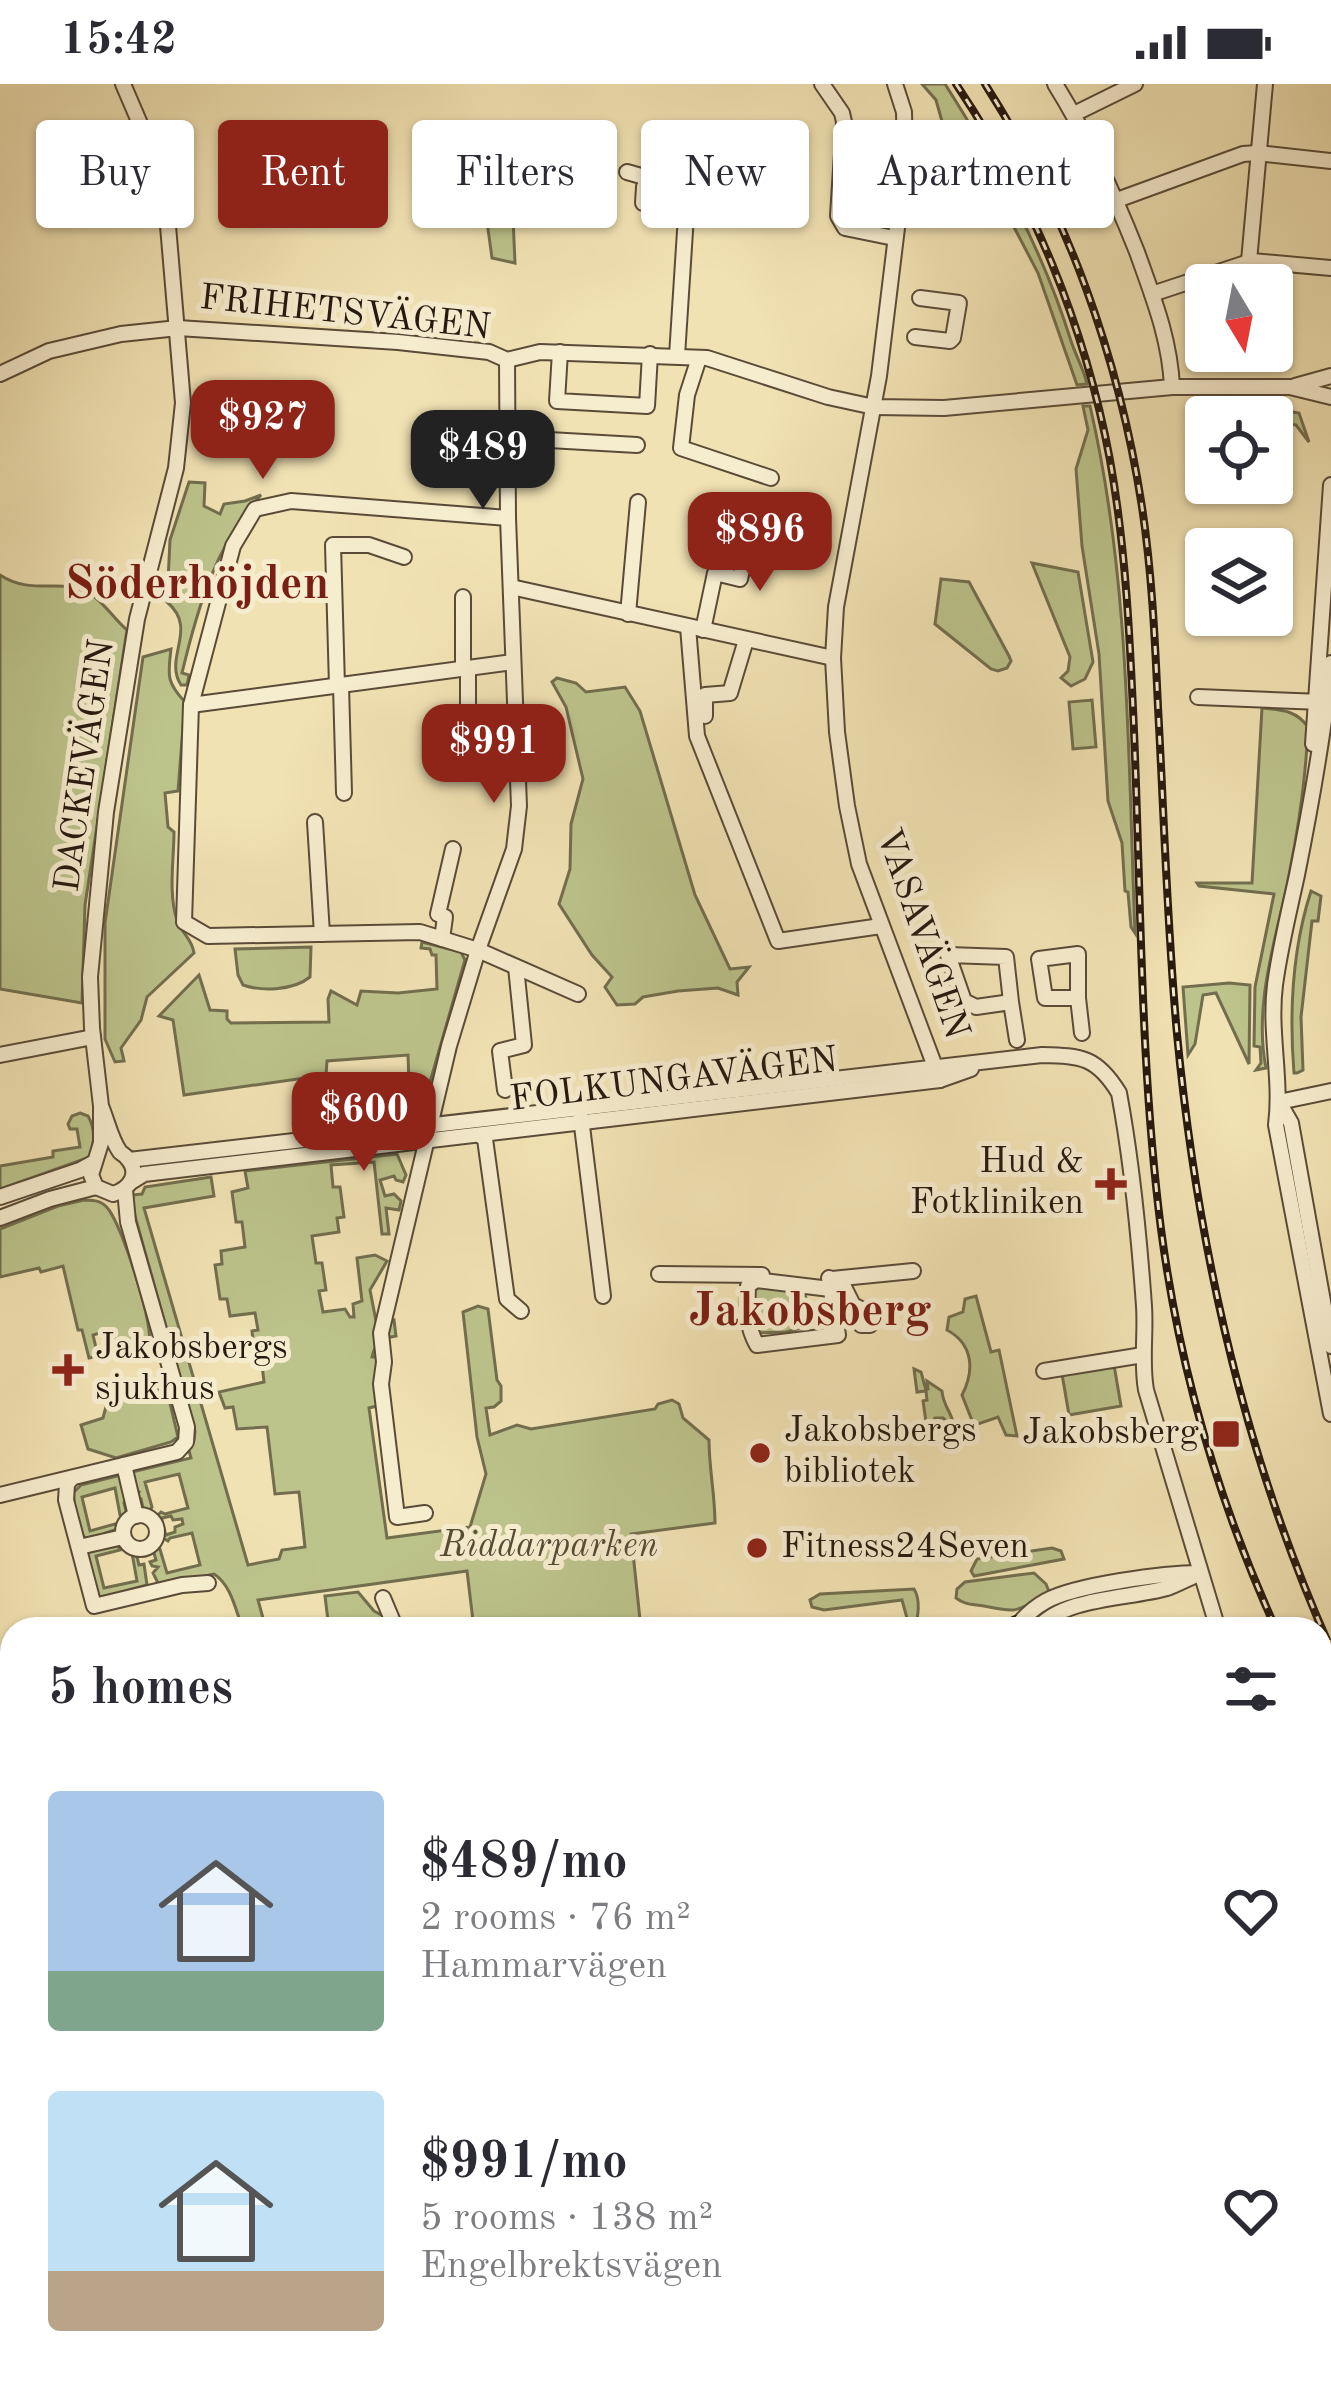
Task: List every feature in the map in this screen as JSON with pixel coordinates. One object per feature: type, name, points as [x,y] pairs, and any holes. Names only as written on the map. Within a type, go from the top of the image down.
[{"type":"street","name":"DACKEVÄGEN","points":[[96,1160],[101,1106],[90,977],[106,812],[137,619],[176,468],[183,403],[168,226],[147,140],[123,84]]},
{"type":"street","points":[[822,84],[844,122],[838,216],[845,228],[894,238]]},
{"type":"street","name":"VASAVÄGEN","points":[[895,84],[904,112],[906,143],[874,407],[836,607],[833,658],[847,806],[859,863],[938,1073]]},
{"type":"street","points":[[1055,84],[1117,200],[1171,354],[1172,387]]},
{"type":"street","points":[[1073,114],[1135,84]]},
{"type":"street","points":[[1249,261],[1264,84]]},
{"type":"street","points":[[1117,200],[1243,154],[1331,161]]},
{"type":"street","points":[[627,172],[641,176]]},
{"type":"street","points":[[676,356],[685,228]]},
{"type":"street","points":[[1153,294],[1249,261],[1331,268]]},
{"type":"street","points":[[915,337],[950,341],[959,303],[920,298]]},
{"type":"street","name":"FRIHETSVÄGEN","points":[[0,374],[65,347],[178,328],[398,342],[490,352],[507,360],[540,352],[699,358],[874,407],[944,408],[1172,387],[1290,387],[1331,377]]},
{"type":"street","points":[[560,352],[557,401],[647,406],[650,354]]},
{"type":"street","points":[[699,358],[687,394],[681,448],[771,478]]},
{"type":"street","points":[[425,1514],[397,1517],[381,1384],[381,1333],[449,1046],[514,849],[519,806],[507,360]]},
{"type":"street","points":[[1331,377],[1331,397]]},
{"type":"street","name":"FRIHETSVÄGEN","points":[[1290,387],[1331,397]]},
{"type":"street","points":[[507,431],[535,432],[549,440],[638,445]]},
{"type":"street","points":[[1331,484],[1321,702],[1309,815],[1274,992],[1272,1043],[1279,1102],[1276,1125],[1331,1414]]},
{"type":"street","points":[[508,518],[291,502],[255,509],[233,546],[191,705],[184,922],[208,936],[420,932],[478,950],[578,994]]},
{"type":"street","points":[[628,614],[638,502]]},
{"type":"street","points":[[752,528],[740,579],[716,573],[695,629],[697,736],[778,941],[881,926]]},
{"type":"street","points":[[344,793],[333,545],[369,545],[404,557]]},
{"type":"street","points":[[511,587],[833,658]]},
{"type":"street","points":[[463,597],[468,768]]},
{"type":"street","points":[[705,716],[705,694],[730,693],[746,640]]},
{"type":"street","points":[[191,705],[513,662]]},
{"type":"street","points":[[1321,702],[1331,663]]},
{"type":"street","points":[[1198,698],[1321,702]]},
{"type":"street","points":[[314,822],[322,934]]},
{"type":"street","points":[[442,939],[445,917],[438,914],[453,849]]},
{"type":"street","points":[[1011,1002],[976,1006],[964,1001],[948,955],[1006,957],[1017,1040]]},
{"type":"street","points":[[505,1090],[500,1051],[524,1045],[516,967]]},
{"type":"street","points":[[1078,998],[1082,1033]]},
{"type":"street","points":[[0,1055],[93,1037]]},
{"type":"street","name":"FOLKUNGAVÄGEN","points":[[125,1156],[430,1124],[581,1114],[938,1073],[1042,1055],[1092,1061],[1119,1093],[1139,1245],[1146,1390],[1214,1617]]},
{"type":"street","points":[[1279,1102],[1331,1091]]},
{"type":"street","points":[[1279,1102],[1291,1123],[1331,1346]]},
{"type":"street","name":"DACKEVÄGEN","points":[[101,1106],[125,1156]]},
{"type":"street","points":[[581,1114],[603,1297]]},
{"type":"street","name":"FOLKUNGAVÄGEN","points":[[123,1188],[144,1174],[479,1136],[581,1114]]},
{"type":"street","points":[[479,1136],[485,1139],[506,1300],[521,1311]]},
{"type":"street","points":[[0,1198],[80,1171],[108,1151],[125,1156],[134,1170],[123,1188],[128,1222],[188,1434],[177,1452],[0,1495]]},
{"type":"street","points":[[96,1160],[91,1175],[96,1187]]},
{"type":"street","points":[[0,1218],[96,1187],[123,1188]]},
{"type":"street","points":[[659,1274],[710,1272],[830,1284],[913,1271]]},
{"type":"street","points":[[830,1284],[838,1335],[757,1345],[747,1317],[748,1286],[756,1280],[842,1283],[853,1306],[869,1313],[870,1325],[861,1325]]},
{"type":"street","points":[[1044,1372],[1143,1354]]},
{"type":"street","points":[[124,1465],[136,1516]]},
{"type":"street","points":[[72,1478],[66,1500],[94,1606],[208,1583]]},
{"type":"street","points":[[136,1516],[146,1516],[155,1525],[157,1537],[150,1546],[137,1549],[123,1537],[125,1523],[136,1516]]},
{"type":"street","points":[[79,1547],[123,1537]]},
{"type":"street","points":[[1027,1617],[1054,1597],[1169,1574],[1199,1573]]},
{"type":"street","points":[[383,1598],[390,1617]]},
{"type":"green space","points":[[922,84],[945,84],[966,120],[942,120],[936,100]]},
{"type":"green space","points":[[488,228],[513,228],[515,263],[492,258]]},
{"type":"green space","points":[[1014,228],[1026,228],[1032,240],[1087,384],[1077,385],[1038,273]]},
{"type":"green space","points":[[1083,406],[1090,406],[1103,471],[1120,602],[1135,933],[1125,891],[1122,843],[1108,801],[1099,654],[1082,546],[1076,469],[1088,430]]},
{"type":"green space","points":[[1293,412],[1299,413],[1309,442]]},
{"type":"green space","points":[[189,482],[205,483],[204,506],[220,514],[224,504],[261,495],[232,534],[210,578],[182,673],[189,675],[187,685],[181,685],[176,664],[180,622],[167,602],[170,540]]},
{"type":"green space","points":[[1032,563],[1078,572],[1093,662],[1085,679],[1071,686],[1061,678],[1068,671],[1070,657]]},
{"type":"green space","points":[[0,575],[25,585],[82,590],[127,630],[85,905],[82,1003],[0,989]]},
{"type":"green space","points":[[941,579],[969,582],[1009,656],[1007,668],[991,669],[935,624]]},
{"type":"green space","points":[[171,649],[170,678],[185,702],[178,791],[165,793],[168,827],[174,832],[173,899],[177,920],[194,953],[147,997],[141,1020],[121,1048],[124,1061],[115,1062],[105,1039],[105,923],[143,657]]},
{"type":"green space","points":[[557,678],[576,683],[586,692],[625,687],[640,711],[695,895],[730,969],[749,967],[737,982],[738,995],[718,988],[678,991],[617,1005],[605,987],[612,977],[559,904],[570,869],[571,824],[583,779],[566,707],[552,682]]},
{"type":"green space","points":[[1092,700],[1096,747],[1073,749],[1069,702]]},
{"type":"green space","points":[[1262,708],[1293,714],[1308,727],[1296,838],[1264,995],[1266,1068],[1256,1070],[1261,1063],[1260,1047],[1254,1046],[1255,987],[1274,894],[1197,883],[1252,883]]},
{"type":"green space","points":[[1311,891],[1321,896],[1318,921],[1312,921],[1301,1017],[1303,1070],[1294,1073],[1294,981]]},
{"type":"green space","points":[[422,942],[461,952],[465,960],[428,1089],[409,1084],[408,1055],[327,1061],[326,1075],[184,1095],[173,1020],[159,1016],[199,975],[210,1010],[227,1011],[231,1023],[329,1022],[331,991],[357,1005],[361,991],[437,989],[436,955],[421,948]]},
{"type":"green space","points":[[311,947],[310,977],[296,985],[251,987],[243,985],[238,975],[235,949]]},
{"type":"green space","points":[[1250,985],[1249,1064],[1216,993],[1203,995],[1195,1044],[1188,1055],[1183,987]]},
{"type":"green space","points":[[80,1113],[88,1116],[92,1126],[90,1157],[0,1189],[0,1166],[80,1147],[77,1129],[68,1124]]},
{"type":"green space","name":"Riddarparken","points":[[397,1154],[406,1175],[403,1182],[394,1176],[380,1180],[385,1196],[394,1194],[401,1201],[399,1210],[386,1208],[389,1234],[382,1234],[374,1162],[331,1165],[344,1217],[337,1218],[339,1232],[312,1236],[326,1290],[319,1291],[323,1312],[345,1309],[354,1317],[353,1304],[362,1301],[357,1258],[375,1255],[387,1261],[370,1290],[377,1326],[394,1320],[396,1336],[380,1342],[373,1352],[372,1357],[378,1357],[381,1405],[369,1408],[387,1538],[470,1527],[486,1474],[477,1437],[463,1312],[478,1306],[488,1309],[501,1386],[501,1401],[486,1408],[490,1435],[517,1425],[531,1429],[655,1409],[672,1400],[679,1404],[683,1418],[709,1440],[715,1523],[631,1534],[640,1617],[473,1617],[467,1571],[258,1600],[263,1617],[238,1617],[228,1590],[214,1574],[159,1585],[153,1573],[158,1567],[150,1562],[156,1560],[149,1553],[152,1547],[159,1546],[167,1573],[200,1565],[192,1533],[168,1541],[163,1538],[161,1530],[166,1535],[175,1532],[182,1519],[171,1516],[159,1523],[157,1516],[188,1508],[179,1474],[145,1482],[152,1507],[149,1512],[140,1513],[141,1499],[136,1500],[139,1492],[132,1472],[191,1458],[188,1447],[195,1431],[135,1216],[132,1195],[142,1194],[145,1187],[211,1177],[214,1196],[144,1208],[248,1565],[279,1559],[282,1550],[305,1547],[299,1492],[275,1494],[267,1427],[237,1429],[233,1407],[225,1408],[219,1392],[264,1382],[262,1365],[256,1365],[255,1313],[230,1316],[227,1299],[220,1299],[215,1265],[222,1264],[221,1251],[245,1247],[232,1192],[248,1188],[245,1171]]},
{"type":"green space","points":[[84,1200],[104,1205],[115,1220],[142,1299],[149,1346],[142,1338],[115,1344],[106,1331],[93,1335],[98,1356],[89,1358],[63,1266],[0,1277],[0,1229]]},
{"type":"green space","points":[[755,1285],[808,1293],[812,1325],[753,1333]]},
{"type":"green space","points":[[976,1296],[991,1352],[999,1350],[1017,1436],[1006,1435],[998,1417],[973,1423],[962,1395],[969,1358],[962,1343],[947,1330],[949,1317],[963,1312],[965,1299]]},
{"type":"green space","points":[[1114,1365],[1121,1406],[1069,1415],[1062,1374]]},
{"type":"green space","points":[[914,1369],[921,1372],[926,1390],[927,1381],[942,1391],[953,1422],[935,1418],[934,1432],[928,1436],[926,1391],[917,1392]]},
{"type":"green space","points":[[145,1389],[168,1395],[178,1437],[116,1458],[88,1449],[81,1425],[103,1418],[108,1399]]},
{"type":"green space","points":[[121,1475],[129,1501],[124,1503],[126,1511],[132,1515],[120,1515],[115,1488],[82,1497],[90,1531],[115,1524],[119,1531],[87,1541],[76,1518],[74,1492],[81,1485]]},
{"type":"green space","points":[[106,1543],[120,1550],[96,1556],[104,1588],[137,1581],[132,1553],[139,1551],[147,1585],[96,1595],[86,1553]]},
{"type":"green space","points":[[1052,1548],[1061,1551],[1064,1559],[974,1576],[971,1571],[977,1559]]},
{"type":"green space","points":[[1034,1573],[1050,1594],[1018,1609],[969,1604],[956,1598],[965,1582]]},
{"type":"green space","points":[[914,1589],[917,1617],[907,1617],[902,1600],[824,1610],[812,1607],[810,1600],[820,1594]]},
{"type":"green space","points":[[358,1592],[385,1617],[328,1617],[325,1596]]},
{"type":"railway","points":[[956,84],[1009,172],[1052,264],[1086,361],[1110,460],[1129,629],[1145,1042],[1161,1229],[1204,1434],[1271,1617]]},
{"type":"railway","points":[[985,84],[1041,183],[1086,287],[1132,451],[1151,582],[1174,993],[1197,1191],[1249,1425],[1317,1617]]},
{"type":"place","name":"Hud & Fotkliniken","points":[[1111,1184]]},
{"type":"place","name":"Jakobsbergs sjukhus","points":[[68,1370]]},
{"type":"place","name":"Jakobsberg","points":[[1226,1434]]},
{"type":"place","name":"Jakobsbergs bibliotek","points":[[760,1453]]},
{"type":"place","name":"Fitness24Seven","points":[[757,1548]]},
{"type":"district","name":"Söderhöjden","points":[[197,585]]},
{"type":"district","name":"Jakobsberg","points":[[810,1312]]}]
